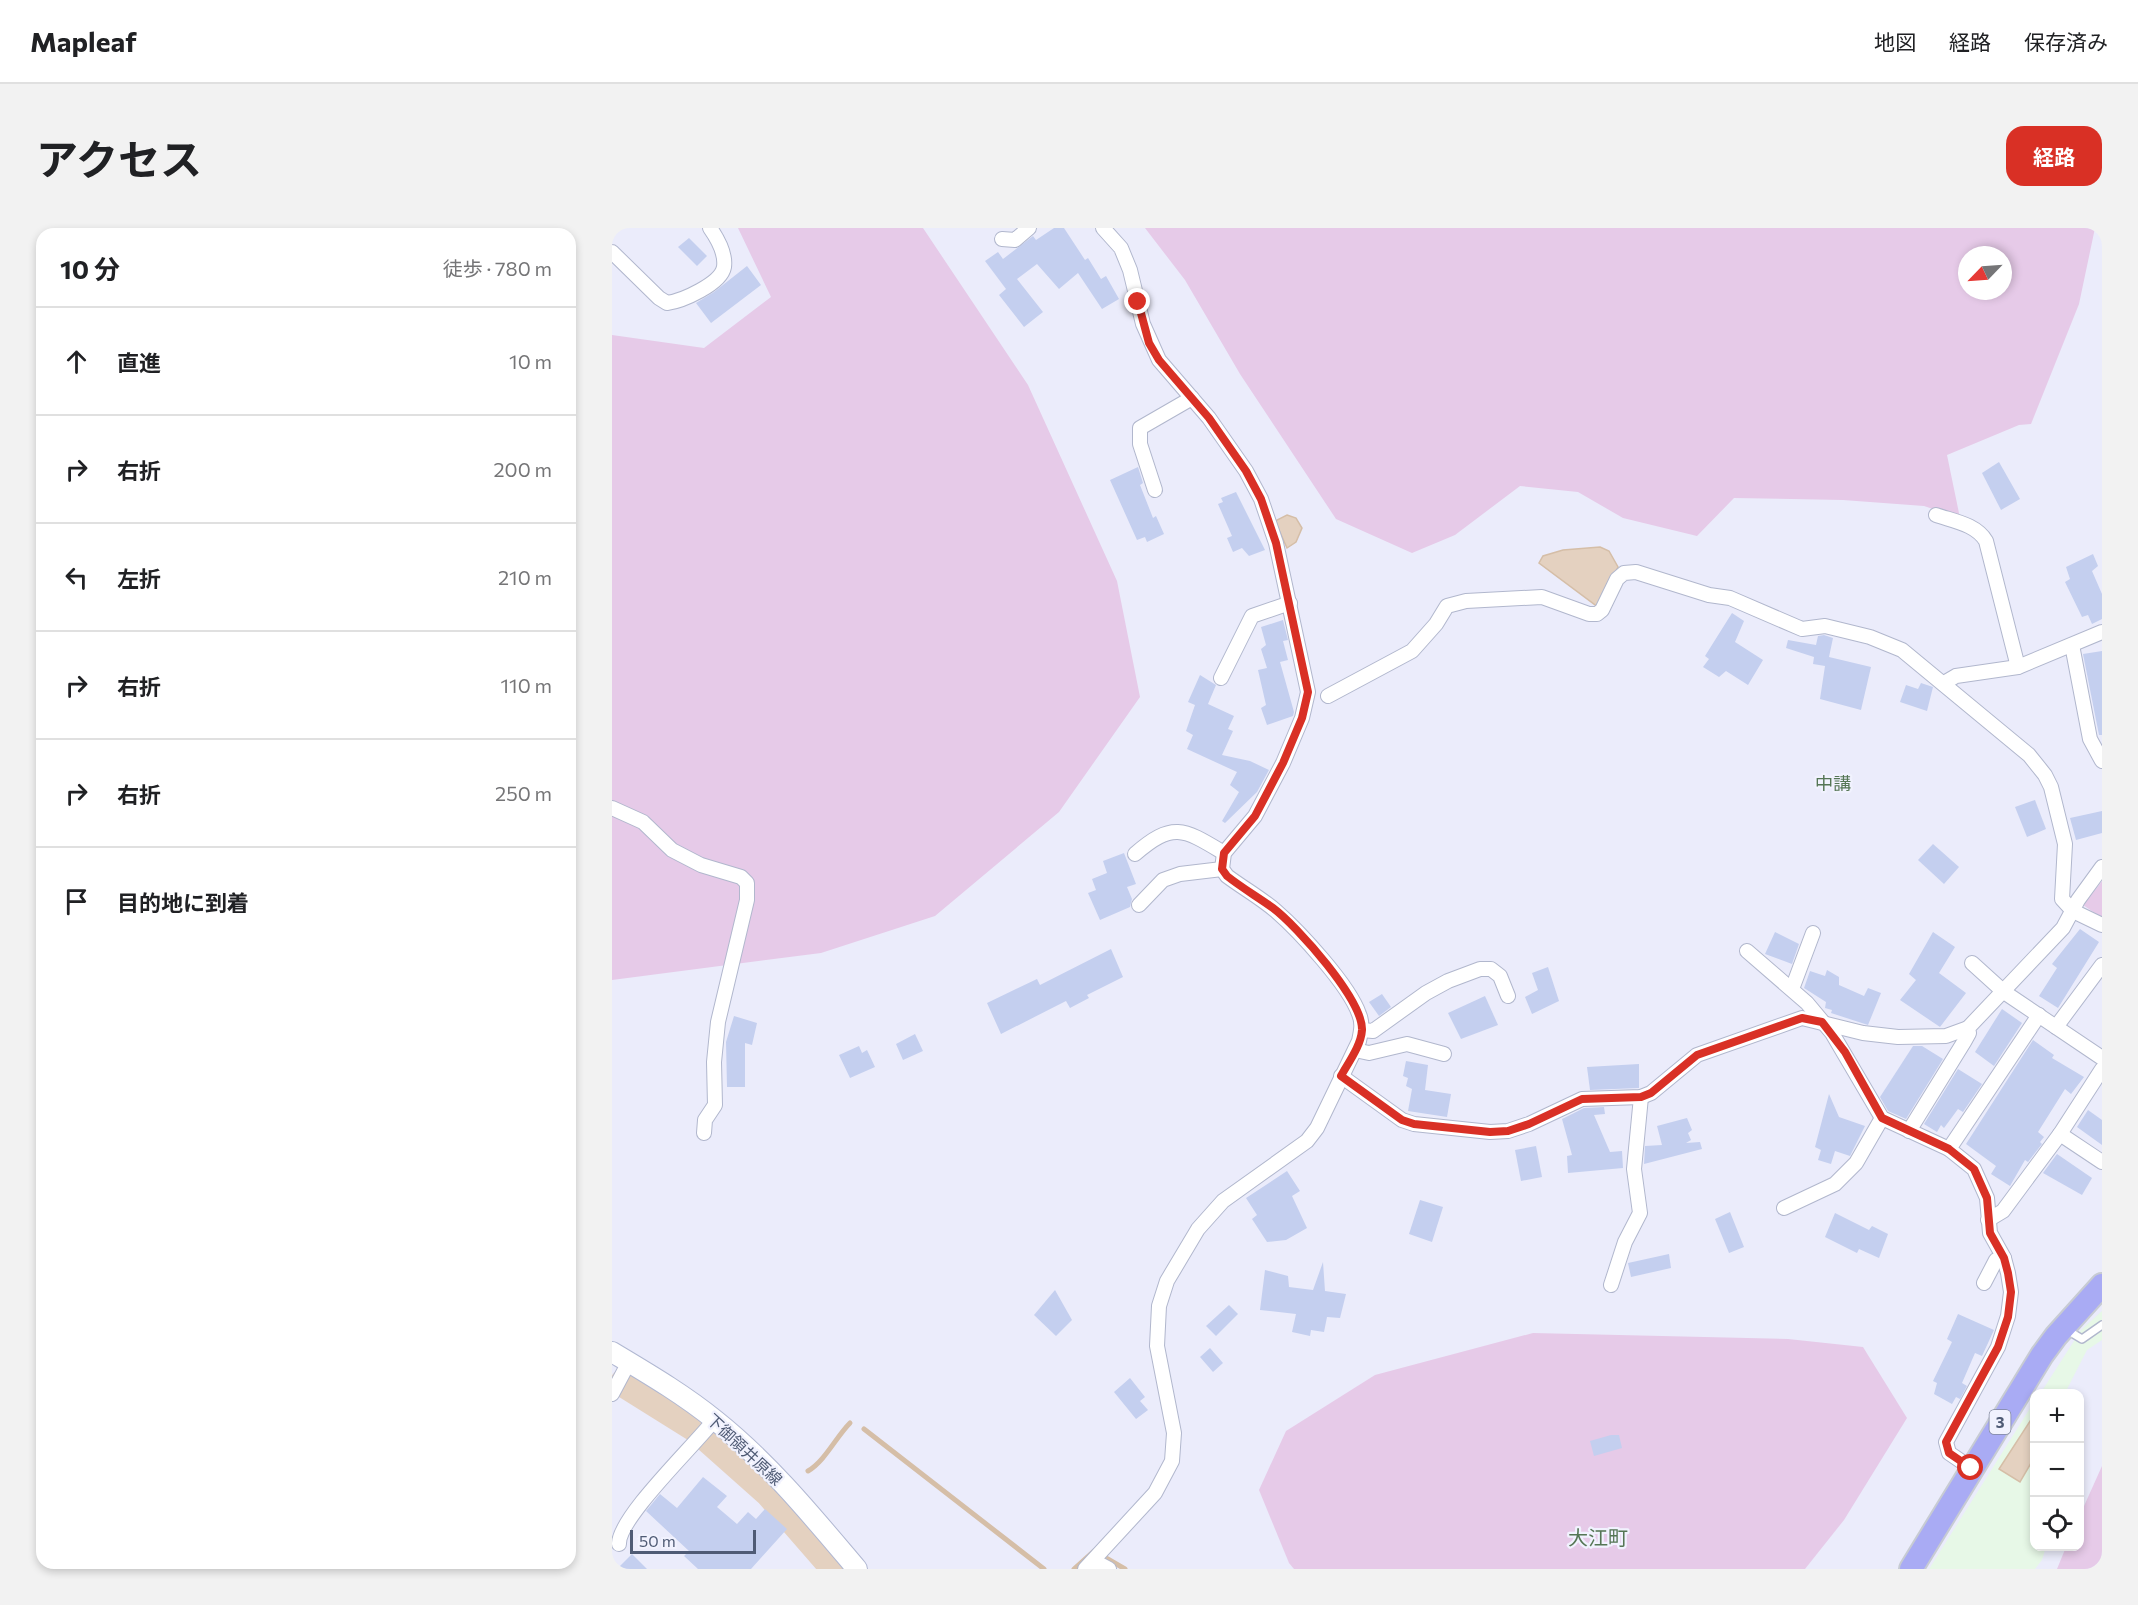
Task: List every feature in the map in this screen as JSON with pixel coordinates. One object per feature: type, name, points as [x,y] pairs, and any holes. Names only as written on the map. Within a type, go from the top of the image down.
[{"type":"main road","name":"3","points":[[1911,1569],[2042,1355],[2102,1285]]},
{"type":"main road","name":"下御領井原線","points":[[612,1352],[682,1395],[707,1429],[771,1470],[857,1569]]},
{"type":"street","points":[[612,252],[659,298],[667,303],[674,302],[705,287],[723,270],[719,241],[710,228]]},
{"type":"street","points":[[1002,239],[1015,240],[1029,228]]},
{"type":"street","points":[[1090,1565],[1155,1493],[1172,1461],[1174,1433],[1157,1346],[1159,1306],[1167,1281],[1198,1229],[1223,1201],[1307,1141],[1317,1128],[1355,1050],[1362,1030],[1360,1015],[1320,956],[1274,909],[1227,876],[1222,869],[1224,853],[1255,816],[1283,763],[1302,718],[1308,692],[1276,543],[1261,499],[1246,471],[1192,398],[1159,360],[1149,343],[1130,270],[1120,248],[1103,228]]},
{"type":"street","points":[[1155,490],[1140,444],[1140,428],[1192,398]]},
{"type":"street","points":[[1936,515],[1982,533],[2018,667]]},
{"type":"street","points":[[1328,696],[1412,651],[1436,624],[1447,606],[1466,601],[1542,597],[1589,614],[1597,614],[1602,610],[1617,579],[1624,573],[1636,572],[1709,595],[1730,598],[1802,629],[1825,626],[1870,637],[1902,650],[2029,755],[2051,787],[2065,844],[2062,898],[2073,911],[2102,925]]},
{"type":"street","points":[[1221,678],[1252,616],[1290,603]]},
{"type":"street","points":[[1944,683],[1956,676],[2018,667],[2102,632]]},
{"type":"street","points":[[2072,645],[2090,739],[2102,761]]},
{"type":"street","points":[[612,808],[643,822],[672,850],[701,865],[741,877],[747,883],[747,900],[718,1022],[714,1062],[715,1105],[705,1120],[704,1133]]},
{"type":"street","points":[[1135,854],[1153,838],[1172,831],[1195,836],[1224,853]]},
{"type":"street","points":[[1341,1076],[1402,1120],[1414,1124],[1490,1132],[1529,1124],[1582,1099],[1641,1097],[1651,1093],[1673,1073],[1706,1052],[1802,1018],[1863,1033],[1898,1037],[1946,1036],[1968,1028],[2004,992],[2063,928],[2102,867]]},
{"type":"street","points":[[1139,905],[1163,880],[1180,874],[1222,869]]},
{"type":"street","points":[[1792,989],[1813,933]]},
{"type":"street","points":[[1747,951],[1792,989],[1822,1022],[1845,1052],[1882,1118],[1949,1149],[1974,1169],[1978,1176],[1987,1198],[1990,1233],[2004,1258],[2011,1292],[2008,1317],[1998,1347],[1946,1442],[1949,1453],[1971,1468]]},
{"type":"street","points":[[1972,963],[2004,992],[2102,1058]]},
{"type":"street","points":[[2056,1027],[2102,965]]},
{"type":"street","points":[[1362,1030],[1374,1031],[1426,993],[1448,981],[1480,969],[1491,969],[1500,976],[1508,996]]},
{"type":"street","points":[[1949,1149],[2039,1015]]},
{"type":"street","points":[[1909,1131],[1964,1042],[1969,1033],[1968,1028]]},
{"type":"street","points":[[1355,1050],[1370,1053],[1407,1044],[1444,1054]]},
{"type":"street","points":[[1988,1220],[2003,1211],[2060,1134],[2102,1069]]},
{"type":"street","points":[[1611,1285],[1625,1242],[1640,1213],[1634,1169],[1641,1097]]},
{"type":"street","points":[[1784,1208],[1835,1184],[1856,1163],[1882,1118]]},
{"type":"street","points":[[2060,1134],[2102,1162]]},
{"type":"street","points":[[1984,1283],[1996,1260],[2004,1258]]},
{"type":"street","points":[[612,1394],[629,1362]]},
{"type":"street","points":[[619,1544],[618,1537],[629,1518],[707,1429]]},
{"type":"street","points":[[1090,1565],[1109,1569]]},
{"type":"lane","points":[[2063,1328],[2082,1339],[2102,1325]]},
{"type":"shaded area","points":[[738,228],[923,228],[1028,385],[1117,581],[1140,697],[1059,812],[935,916],[821,953],[612,980],[612,335],[704,348],[771,297]]},
{"type":"shaded area","points":[[1145,228],[2095,228],[2079,304],[2031,424],[2019,425],[1947,455],[1960,518],[1924,506],[1843,500],[1734,498],[1697,536],[1623,518],[1578,492],[1520,486],[1455,535],[1412,553],[1336,519],[1240,374],[1185,280]]},
{"type":"shaded area","points":[[1287,515],[1296,518],[1302,528],[1296,542],[1287,548],[1275,521]]},
{"type":"shaded area","points":[[1600,547],[1609,551],[1618,567],[1598,607],[1539,563],[1543,556],[1563,550]]},
{"type":"shaded area","points":[[2102,881],[2102,918],[2083,905]]},
{"type":"shaded area","points":[[2102,1311],[2102,1340],[2087,1350],[2067,1389],[2043,1389],[2081,1330]]},
{"type":"shaded area","points":[[1533,1333],[1788,1339],[1863,1347],[1907,1418],[1844,1520],[1805,1569],[1294,1569],[1289,1563],[1259,1490],[1286,1431],[1375,1375]]},
{"type":"shaded area","points":[[2030,1408],[2030,1551],[2045,1551],[2042,1560],[2035,1569],[1929,1569]]},
{"type":"shaded area","points":[[2030,1421],[2030,1465],[2020,1482],[1999,1469]]},
{"type":"shaded area","points":[[2102,1466],[2102,1569],[2057,1569],[2064,1551],[2084,1551],[2084,1506]]},
{"type":"building","points":[[1054,228],[1064,228],[1085,260],[1088,258],[1101,279],[1106,276],[1119,299],[1102,309],[1078,273],[1059,289],[1037,264],[1017,279],[1043,312],[1024,327],[999,295],[1006,289],[985,261],[998,252],[1003,259],[1033,236],[1036,240]]},
{"type":"building","points":[[689,238],[707,256],[697,266],[678,247]]},
{"type":"building","points":[[747,266],[761,285],[711,323],[696,303]]},
{"type":"building","points":[[1999,462],[2020,499],[2001,510],[1982,473]]},
{"type":"building","points":[[1138,467],[1143,483],[1140,485],[1153,518],[1156,516],[1164,534],[1147,542],[1145,537],[1137,540],[1110,480]]},
{"type":"building","points":[[1236,492],[1265,550],[1249,556],[1242,548],[1233,552],[1227,538],[1232,536],[1218,504],[1223,502],[1221,498]]},
{"type":"building","points":[[2093,554],[2098,566],[2092,571],[2102,594],[2102,619],[2092,624],[2088,615],[2082,617],[2065,582],[2070,579],[2066,567]]},
{"type":"building","points":[[1732,613],[1744,621],[1735,642],[1763,660],[1748,685],[1726,671],[1719,677],[1703,667],[1709,659],[1705,656]]},
{"type":"building","points":[[1283,620],[1288,640],[1283,641],[1288,660],[1280,662],[1294,712],[1293,716],[1267,725],[1261,708],[1266,705],[1258,670],[1267,668],[1261,649],[1266,645],[1261,627]]},
{"type":"building","points":[[1818,636],[1833,638],[1829,657],[1871,667],[1861,710],[1820,699],[1825,666],[1813,664],[1814,657],[1786,648],[1788,640],[1816,645]]},
{"type":"building","points":[[2102,651],[2102,735],[2099,735],[2083,654]]},
{"type":"building","points":[[1200,675],[1216,685],[1208,704],[1234,716],[1228,729],[1233,731],[1222,755],[1250,761],[1269,770],[1257,792],[1225,823],[1222,821],[1239,792],[1230,785],[1237,772],[1187,749],[1193,735],[1186,731],[1195,705],[1188,702]]},
{"type":"building","points":[[1921,683],[1933,687],[1927,711],[1900,702],[1906,685],[1918,689]]},
{"type":"building","points":[[2035,800],[2046,829],[2027,837],[2015,807]]},
{"type":"building","points":[[2102,811],[2102,833],[2076,840],[2070,818]]},
{"type":"building","points":[[1933,844],[1959,867],[1944,884],[1918,860]]},
{"type":"building","points":[[1124,853],[1136,884],[1127,887],[1132,899],[1130,907],[1100,920],[1088,893],[1096,890],[1092,879],[1107,873],[1103,861]]},
{"type":"building","points":[[2080,929],[2099,942],[2058,1008],[2039,996],[2057,968],[2052,964]]},
{"type":"building","points":[[1775,932],[1799,944],[1792,964],[1765,954]]},
{"type":"building","points":[[1933,932],[1955,947],[1939,973],[1966,993],[1940,1027],[1900,1000],[1916,980],[1909,974]]},
{"type":"building","points":[[1111,949],[1123,977],[1087,995],[1089,998],[1070,1008],[1066,1001],[1001,1034],[987,1003],[1037,979],[1040,985]]},
{"type":"building","points":[[1548,967],[1559,1001],[1532,1014],[1525,997],[1538,990],[1532,973]]},
{"type":"building","points":[[1827,970],[1839,977],[1839,985],[1864,996],[1868,988],[1881,993],[1868,1025],[1831,1013],[1832,1010],[1825,1008],[1826,1002],[1804,988],[1810,971],[1825,976]]},
{"type":"building","points":[[1382,994],[1391,1007],[1379,1016],[1369,1002]]},
{"type":"building","points":[[1485,996],[1498,1025],[1461,1039],[1448,1013]]},
{"type":"building","points":[[2002,1009],[2022,1023],[1994,1066],[1975,1052]]},
{"type":"building","points":[[734,1016],[757,1023],[752,1045],[745,1043],[745,1087],[727,1087],[726,1042]]},
{"type":"building","points":[[915,1034],[923,1051],[903,1060],[896,1044]]},
{"type":"building","points":[[2033,1040],[2054,1055],[2052,1058],[2084,1077],[2071,1094],[2065,1089],[2038,1132],[2044,1137],[2040,1142],[2042,1144],[2028,1162],[2025,1160],[2010,1186],[1991,1174],[1996,1166],[1966,1144]]},
{"type":"building","points":[[859,1046],[862,1053],[867,1050],[875,1067],[850,1078],[839,1055]]},
{"type":"building","points":[[1913,1046],[1922,1046],[1943,1059],[1906,1119],[1888,1111],[1880,1097]]},
{"type":"building","points":[[1406,1061],[1428,1065],[1425,1090],[1451,1094],[1447,1117],[1408,1111],[1412,1089],[1406,1086],[1408,1078],[1403,1076]]},
{"type":"building","points":[[1639,1064],[1639,1088],[1590,1090],[1587,1067]]},
{"type":"building","points":[[1958,1069],[1982,1084],[1963,1112],[1958,1109],[1944,1128],[1941,1125],[1937,1132],[1924,1124]]},
{"type":"building","points":[[1829,1094],[1839,1117],[1865,1126],[1850,1156],[1835,1151],[1831,1164],[1818,1160],[1821,1150],[1815,1147]]},
{"type":"building","points":[[1604,1107],[1605,1114],[1594,1115],[1610,1152],[1622,1151],[1623,1168],[1568,1173],[1567,1156],[1572,1155],[1562,1119],[1584,1108]]},
{"type":"building","points":[[2088,1110],[2102,1120],[2102,1145],[2077,1127]]},
{"type":"building","points":[[1687,1118],[1692,1130],[1688,1133],[1691,1140],[1686,1143],[1700,1142],[1702,1149],[1644,1164],[1645,1146],[1662,1145],[1657,1126]]},
{"type":"building","points":[[1536,1146],[1542,1177],[1521,1181],[1515,1150]]},
{"type":"building","points":[[2057,1154],[2092,1178],[2082,1195],[2043,1173]]},
{"type":"building","points":[[1287,1171],[1300,1191],[1292,1196],[1307,1228],[1286,1240],[1267,1242],[1252,1219],[1257,1215],[1246,1198]]},
{"type":"building","points":[[1420,1200],[1443,1207],[1432,1242],[1409,1234]]},
{"type":"building","points":[[1730,1212],[1744,1247],[1729,1253],[1715,1219]]},
{"type":"building","points":[[1835,1213],[1869,1230],[1872,1226],[1888,1234],[1879,1258],[1859,1249],[1857,1253],[1825,1237]]},
{"type":"building","points":[[1669,1254],[1671,1268],[1631,1277],[1628,1263]]},
{"type":"building","points":[[1323,1262],[1325,1291],[1346,1294],[1340,1318],[1327,1317],[1324,1332],[1311,1330],[1310,1336],[1292,1332],[1296,1314],[1260,1310],[1265,1270],[1288,1276],[1289,1287],[1313,1290]]},
{"type":"building","points":[[1055,1290],[1072,1320],[1056,1336],[1034,1315]]},
{"type":"building","points":[[1229,1305],[1238,1314],[1216,1336],[1206,1326]]},
{"type":"building","points":[[1958,1314],[1994,1330],[1982,1356],[1975,1353],[1962,1383],[1967,1386],[1960,1399],[1956,1397],[1952,1404],[1934,1394],[1937,1383],[1933,1381],[1952,1342],[1947,1339]]},
{"type":"building","points":[[1210,1348],[1223,1363],[1213,1372],[1200,1357]]},
{"type":"building","points":[[1130,1378],[1145,1397],[1140,1401],[1148,1410],[1136,1419],[1114,1392]]},
{"type":"building","points":[[1619,1435],[1622,1448],[1594,1456],[1590,1441]]},
{"type":"building","points":[[703,1477],[727,1496],[717,1507],[737,1524],[748,1512],[756,1519],[765,1509],[787,1529],[751,1569],[698,1569],[684,1556],[689,1551],[646,1511],[660,1494],[677,1508]]},
{"type":"building","points":[[632,1554],[647,1569],[617,1569]]},
{"type":"waterway","points":[[625,1383],[697,1428],[769,1492],[836,1569]]},
{"type":"waterway","points":[[808,1471],[820,1461],[850,1423]]},
{"type":"waterway","points":[[864,1429],[1044,1569]]},
{"type":"waterway","points":[[1074,1569],[1094,1551]]},
{"type":"waterway","points":[[1106,1558],[1125,1569]]},
{"type":"district","name":"中講","points":[[1833,783]]},
{"type":"district","name":"大江町","points":[[1598,1537]]},
{"type":"route","points":[[1138,302],[1149,343],[1159,360],[1209,418],[1246,471],[1261,499],[1276,543],[1308,692],[1302,718],[1283,763],[1255,816],[1224,853],[1222,869],[1227,876],[1274,909],[1297,930],[1320,956],[1360,1015],[1362,1030],[1359,1041],[1341,1076],[1402,1120],[1414,1124],[1490,1132],[1508,1131],[1529,1124],[1582,1099],[1641,1097],[1651,1093],[1697,1055],[1802,1018],[1822,1022],[1845,1052],[1882,1118],[1949,1149],[1974,1169],[1987,1198],[1990,1233],[2004,1258],[2011,1292],[2008,1317],[1998,1347],[1946,1442],[1949,1453],[1971,1468]]}]
